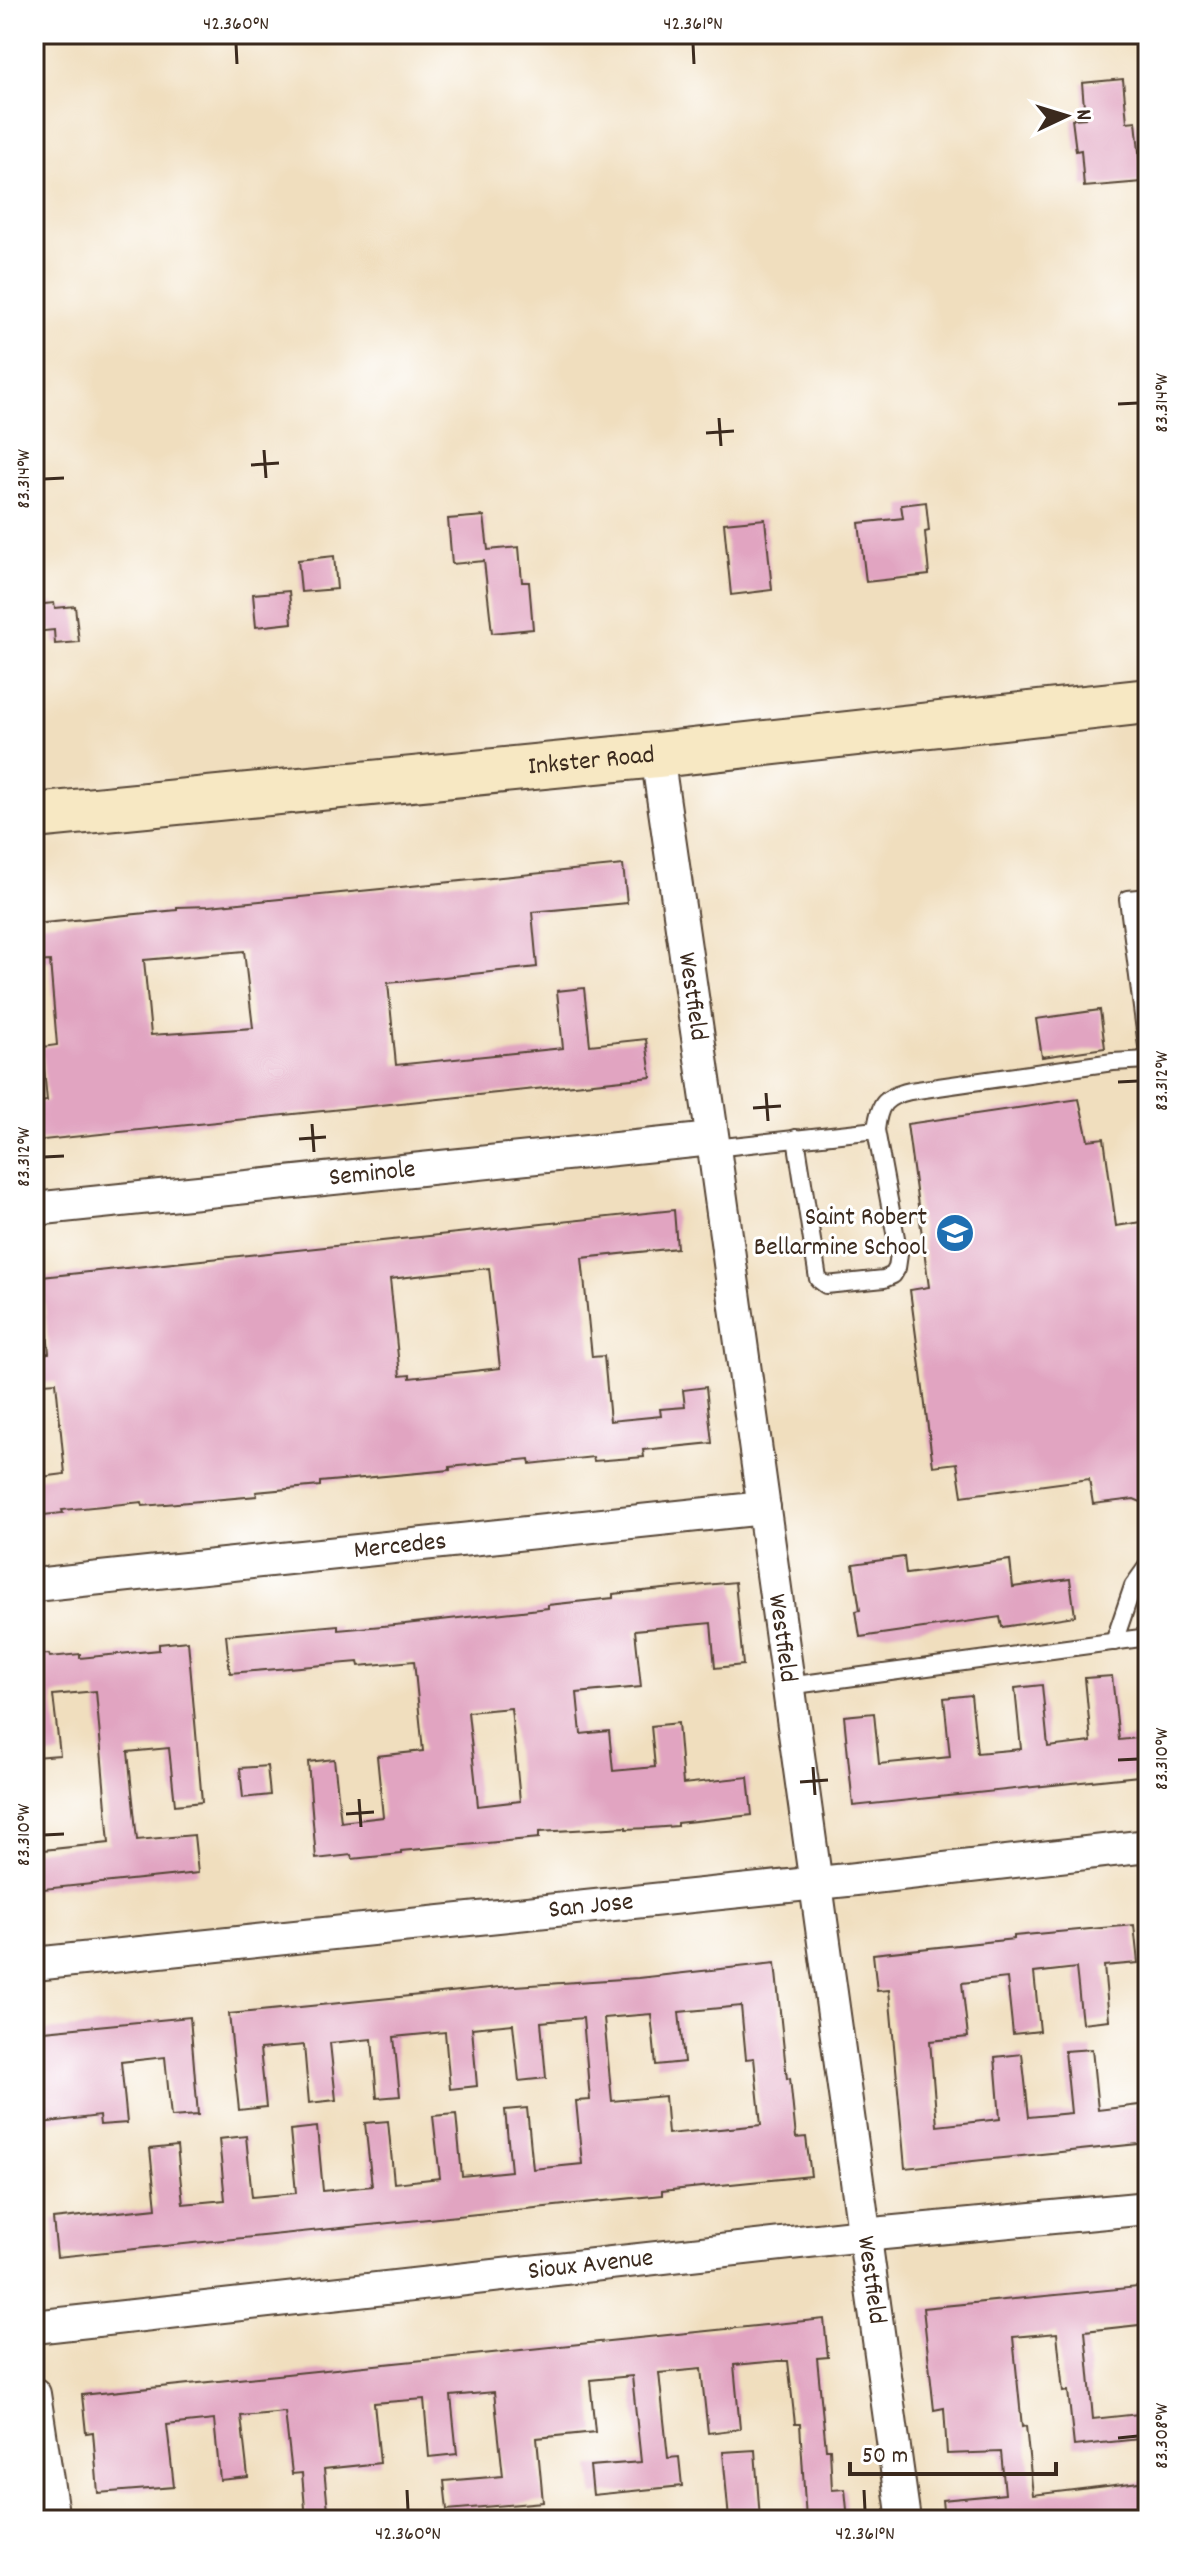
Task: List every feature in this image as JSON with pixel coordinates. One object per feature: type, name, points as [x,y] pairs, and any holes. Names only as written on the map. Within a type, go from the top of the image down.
[{"type":"main road","name":"Inkster Road","points":[[34,816],[657,755],[1148,701]]},
{"type":"street","name":"Westfield","points":[[657,755],[904,2520]]},
{"type":"street","name":"Seminole","points":[[34,1209],[713,1144]]},
{"type":"street","name":"Mercedes","points":[[34,1585],[764,1508]]},
{"type":"street","name":"San Jose","points":[[34,1964],[1148,1846]]},
{"type":"street","name":"Sioux Avenue","points":[[34,2327],[863,2235],[1148,2208]]},
{"type":"street","points":[[34,2394],[45,2500]]},
{"type":"lane","points":[[1148,897],[1128,899],[1142,958],[1148,1054]]},
{"type":"lane","points":[[796,1138],[818,1279],[826,1285],[884,1279],[893,1275],[899,1254],[876,1130],[878,1111],[891,1095],[1113,1062],[1148,1060]]},
{"type":"lane","points":[[713,1144],[876,1130]]},
{"type":"lane","points":[[1114,1642],[1133,1586],[1148,1565]]},
{"type":"lane","points":[[788,1686],[1148,1637]]},
{"type":"building","points":[[1123,79],[1127,122],[1136,121],[1142,182],[1084,187],[1081,150],[1076,151],[1072,119],[1085,118],[1082,83]]},
{"type":"building","points":[[926,502],[929,575],[866,582],[859,523],[903,518],[901,505]]},
{"type":"building","points":[[484,516],[488,550],[519,547],[522,582],[529,582],[533,629],[492,633],[484,561],[452,564],[448,519]]},
{"type":"building","points":[[765,519],[772,590],[731,595],[724,523]]},
{"type":"building","points":[[334,556],[337,589],[301,592],[298,560]]},
{"type":"building","points":[[289,591],[292,623],[256,627],[253,594]]},
{"type":"building","points":[[54,603],[55,608],[75,606],[79,642],[55,644],[54,630],[34,632],[34,605]]},
{"type":"building","points":[[623,865],[627,903],[532,912],[537,967],[388,983],[396,1065],[563,1048],[557,991],[584,988],[590,1045],[646,1039],[651,1077],[34,1141],[34,1103],[47,1101],[42,1047],[57,1045],[50,961],[34,962],[34,924]],"holes":[[[244,951],[253,1028],[151,1035],[144,960]]]},
{"type":"building","points":[[1100,1010],[1105,1048],[1042,1057],[1036,1019]]},
{"type":"building","points":[[1079,1099],[1088,1140],[1104,1138],[1116,1226],[1148,1221],[1148,1505],[1134,1499],[1093,1504],[1089,1479],[962,1496],[957,1463],[933,1466],[910,1290],[929,1287],[907,1124]]},
{"type":"building","points":[[674,1210],[677,1248],[582,1258],[592,1357],[604,1356],[610,1421],[661,1416],[660,1409],[685,1407],[683,1390],[706,1387],[712,1443],[643,1450],[644,1457],[594,1461],[593,1457],[530,1464],[529,1459],[320,1482],[320,1486],[256,1492],[257,1496],[143,1506],[142,1502],[34,1516],[34,1478],[65,1474],[56,1382],[44,1383],[42,1354],[49,1353],[42,1277]],"holes":[[[489,1268],[500,1368],[410,1378],[410,1375],[400,1376],[390,1279]]]},
{"type":"building","points":[[904,1557],[906,1574],[1010,1560],[1013,1587],[1070,1579],[1075,1616],[1002,1627],[1000,1617],[860,1637],[856,1611],[860,1610],[853,1564]]},
{"type":"building","points":[[735,1582],[743,1665],[715,1668],[711,1623],[635,1630],[641,1687],[577,1693],[581,1734],[609,1731],[613,1771],[655,1767],[651,1726],[678,1723],[683,1784],[748,1777],[752,1815],[677,1823],[677,1826],[539,1832],[539,1838],[401,1851],[401,1854],[352,1859],[351,1855],[316,1859],[308,1762],[334,1759],[341,1822],[383,1817],[377,1756],[423,1751],[414,1661],[359,1666],[358,1662],[230,1673],[226,1635],[338,1625],[338,1630],[405,1624],[548,1608],[548,1605],[613,1598],[613,1594]],"holes":[[[511,1708],[520,1801],[478,1806],[468,1712]]]},
{"type":"building","points":[[188,1641],[202,1802],[175,1805],[169,1748],[128,1752],[137,1840],[194,1835],[198,1873],[34,1890],[34,1851],[109,1843],[96,1691],[53,1695],[60,1755],[34,1757],[34,1655],[80,1654],[80,1658],[159,1650],[159,1644]]},
{"type":"building","points":[[1112,1676],[1119,1740],[1148,1737],[1148,1775],[853,1806],[844,1716],[874,1713],[879,1764],[950,1757],[944,1698],[971,1695],[977,1753],[1021,1749],[1015,1688],[1042,1685],[1048,1747],[1091,1742],[1085,1678]]},
{"type":"building","points":[[267,1766],[270,1795],[243,1798],[240,1768]]},
{"type":"building","points":[[1134,1925],[1138,1963],[1104,1966],[1109,2020],[1082,2023],[1076,1968],[1034,1973],[1040,2031],[1013,2034],[1007,1978],[962,1983],[968,2037],[930,2041],[937,2126],[1000,2119],[995,2057],[1022,2054],[1029,2117],[1071,2113],[1065,2051],[1092,2049],[1098,2110],[1148,2104],[1148,2143],[905,2168],[889,1990],[877,1991],[873,1954]]},
{"type":"building","points":[[775,1963],[796,2138],[806,2137],[811,2176],[662,2191],[662,2195],[57,2257],[53,2219],[156,2208],[150,2149],[177,2146],[183,2204],[225,2200],[219,2139],[246,2136],[252,2197],[296,2193],[290,2130],[317,2127],[323,2191],[372,2186],[365,2123],[388,2121],[394,2183],[440,2178],[433,2116],[456,2114],[462,2176],[511,2171],[505,2110],[527,2108],[533,2169],[582,2164],[576,2101],[590,2100],[583,2018],[541,2022],[546,2078],[519,2081],[513,2024],[472,2028],[477,2086],[450,2089],[445,2032],[394,2037],[400,2096],[377,2098],[372,2039],[330,2043],[336,2100],[309,2103],[304,2045],[260,2049],[266,2107],[239,2110],[229,2014],[500,1987],[638,1978]],"holes":[[[741,2006],[746,2059],[754,2058],[761,2125],[668,2134],[665,2096],[612,2101],[604,2018],[651,2014],[656,2065],[684,2062],[679,2012]]]},
{"type":"building","points":[[190,2017],[198,2115],[171,2117],[165,2057],[121,2062],[127,2123],[100,2125],[99,2116],[42,2123],[34,2070],[34,2032]]},
{"type":"building","points":[[1148,2286],[1148,2324],[1085,2331],[1093,2419],[1148,2413],[1148,2438],[1074,2446],[1068,2391],[1063,2392],[1057,2333],[1013,2337],[1033,2495],[1148,2481],[1148,2514],[1132,2516],[1132,2520],[944,2520],[942,2500],[1005,2494],[1001,2452],[947,2454],[944,2408],[934,2410],[923,2308]]},
{"type":"building","points":[[824,2319],[828,2357],[817,2358],[826,2449],[830,2449],[832,2490],[845,2489],[848,2520],[806,2520],[800,2424],[795,2424],[788,2361],[734,2365],[740,2429],[708,2433],[701,2369],[659,2373],[668,2458],[679,2457],[682,2486],[593,2495],[590,2466],[641,2462],[632,2376],[590,2380],[595,2432],[537,2438],[543,2502],[447,2510],[444,2481],[503,2476],[494,2392],[451,2396],[457,2454],[429,2457],[424,2399],[374,2403],[380,2463],[324,2469],[329,2520],[306,2520],[302,2473],[292,2474],[285,2412],[241,2416],[248,2477],[220,2480],[214,2420],[167,2425],[174,2487],[98,2493],[93,2432],[86,2433],[82,2395]]},
{"type":"building","points":[[755,2450],[760,2520],[729,2520],[723,2452]]},
{"type":"place","name":"Saint Robert Bellarmine School","points":[[955,1233]]}]
